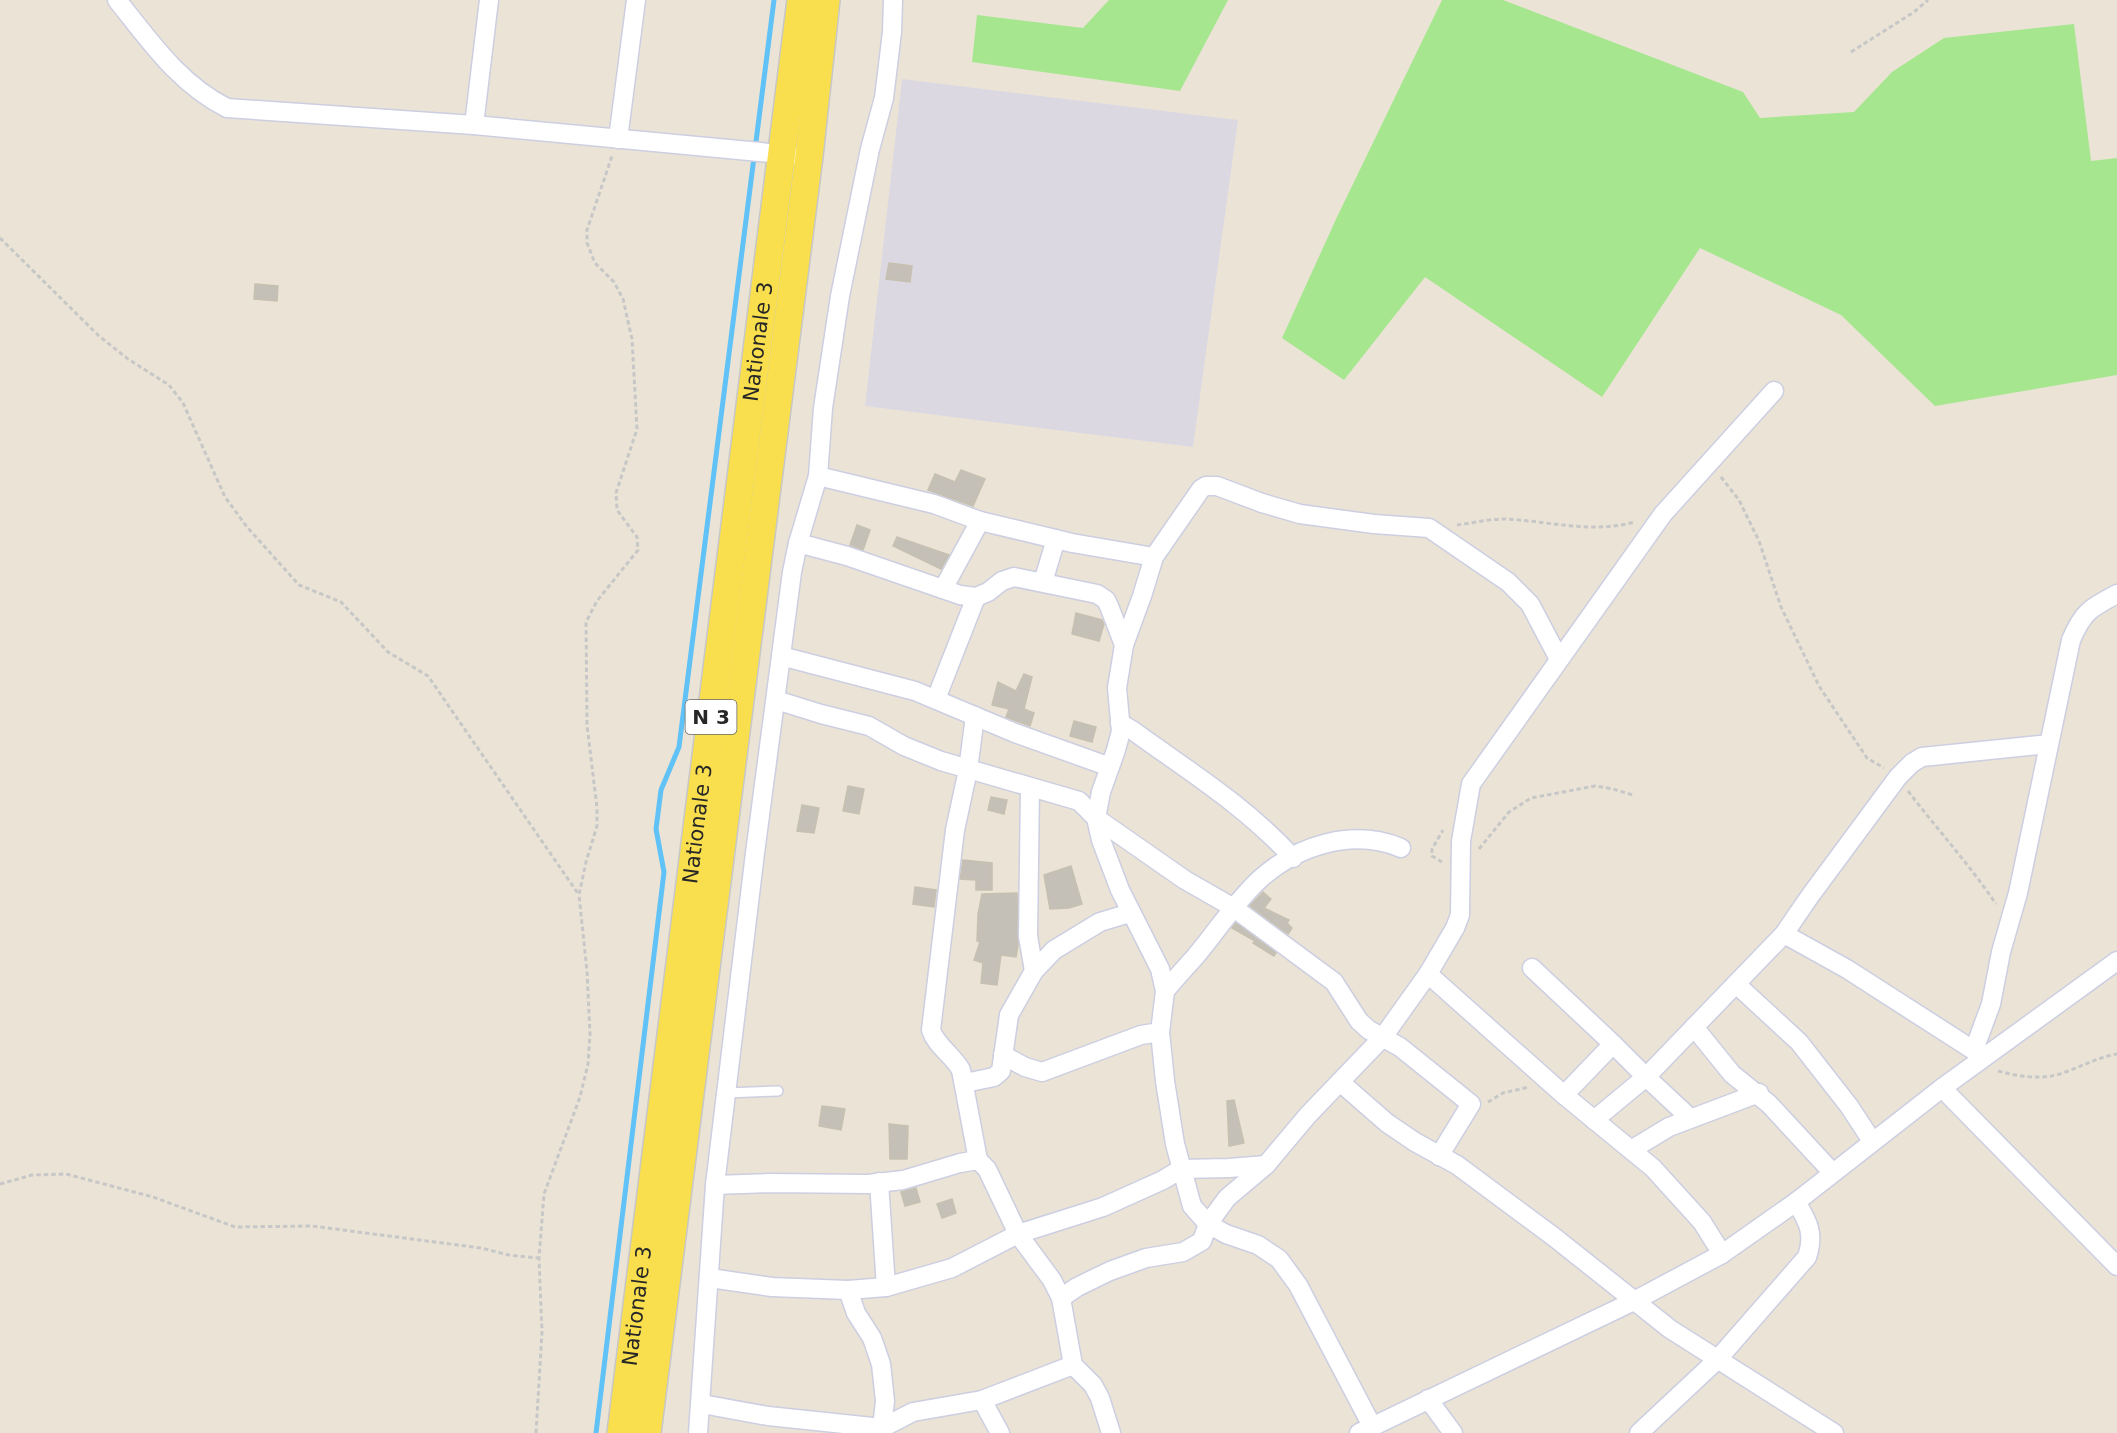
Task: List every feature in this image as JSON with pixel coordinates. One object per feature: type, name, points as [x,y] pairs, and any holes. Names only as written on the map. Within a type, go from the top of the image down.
[{"type":"main road","name":"Nationale 3","points":[[621,1433],[801,0]]},
{"type":"main road","name":"Nationale 3","points":[[647,1433],[809,156],[826,0]]},
{"type":"street","points":[[117,0],[171,67],[194,88],[227,108],[474,126],[809,156]]},
{"type":"street","points":[[474,126],[489,0]]},
{"type":"street","points":[[618,139],[636,0]]},
{"type":"street","points":[[698,1433],[702,1404],[715,1185],[755,853],[798,543],[818,476],[823,408],[840,296],[868,159],[884,98],[892,33],[893,0]]},
{"type":"street","points":[[1061,1298],[1077,1287],[1110,1271],[1146,1258],[1183,1252],[1202,1241],[1208,1224],[1227,1198],[1266,1165],[1308,1115],[1383,1037],[1428,974],[1455,928],[1460,915],[1461,841],[1471,784],[1663,514],[1774,392]]},
{"type":"street","points":[[818,476],[934,504],[980,521],[1056,539],[1154,557]]},
{"type":"street","points":[[1559,659],[1530,604],[1508,582],[1429,528],[1374,524],[1300,514],[1217,486],[1206,486],[1201,489],[1154,557],[1124,645],[1117,688],[1120,723],[1116,750],[1101,792],[1096,818],[1101,840],[1130,913],[1160,969],[1165,991],[1160,1032],[1175,1144],[1192,1206],[1208,1224],[1226,1234],[1258,1245],[1279,1259],[1298,1285],[1366,1430],[1634,1301],[1722,1254],[1796,1202],[1942,1088],[1978,1057],[2117,961]]},
{"type":"street","points":[[943,589],[980,521]]},
{"type":"street","points":[[1043,582],[1056,539]]},
{"type":"street","points":[[798,543],[847,556],[960,595],[976,597],[988,592],[1002,581],[1014,577],[1097,594],[1106,600],[1124,645]]},
{"type":"street","points":[[1978,1057],[2006,931],[2018,893],[2070,640],[2080,619],[2095,605],[2117,594]]},
{"type":"street","points":[[936,699],[976,597]]},
{"type":"street","points":[[782,656],[915,691],[1015,733],[1110,767]]},
{"type":"street","points":[[776,700],[869,726],[904,746],[968,770],[1079,801],[1096,818],[1185,880],[1233,908],[1334,982],[1359,1021],[1369,1030],[1400,1047],[1471,1104],[1439,1156]]},
{"type":"street","points":[[975,716],[968,770],[955,830],[931,1030],[936,1041],[957,1062],[965,1083],[978,1160],[987,1169],[1018,1234],[1052,1280],[1061,1298],[1073,1365],[1093,1385],[1100,1398],[1111,1433]]},
{"type":"street","points":[[1120,723],[1230,801],[1275,838],[1293,858]]},
{"type":"street","points":[[1594,1120],[1646,1077],[1784,934],[1809,896],[1898,777],[1912,763],[1922,757],[2049,744]]},
{"type":"street","points":[[1030,788],[1028,936],[1034,971]]},
{"type":"street","points":[[1165,991],[1233,908],[1261,878],[1293,858],[1309,849],[1334,840],[1374,840],[1401,848]]},
{"type":"street","points":[[965,1083],[998,1075],[1001,1071],[1009,1015],[1034,971],[1054,950],[1100,922],[1130,913]]},
{"type":"street","points":[[1784,934],[1847,969],[1978,1057]]},
{"type":"street","points":[[1532,968],[1690,1118]]},
{"type":"street","points":[[1428,974],[1564,1095],[1653,1168],[1702,1222],[1722,1254]]},
{"type":"street","points":[[1736,984],[1799,1042],[1849,1106],[1872,1141]]},
{"type":"street","points":[[1410,1002],[1451,996]]},
{"type":"street","points":[[1694,1027],[1732,1074],[1759,1094],[1832,1172]]},
{"type":"street","points":[[1004,1055],[1025,1067],[1042,1072],[1141,1035],[1160,1032]]},
{"type":"street","points":[[1564,1095],[1612,1044]]},
{"type":"street","points":[[1727,1104],[1732,1074]]},
{"type":"street","points":[[1340,1082],[1387,1123],[1457,1165],[1545,1230],[1670,1329],[1834,1433]]},
{"type":"street","points":[[1942,1088],[2117,1266]]},
{"type":"street","points":[[1631,1150],[1649,1138],[1690,1118],[1759,1094]]},
{"type":"street","points":[[715,1185],[903,1180],[960,1162],[978,1160]]},
{"type":"street","points":[[710,1278],[772,1287],[848,1290],[886,1287],[952,1268],[1018,1234],[1103,1207],[1163,1180],[1181,1169],[1266,1165]]},
{"type":"street","points":[[879,1182],[886,1287]]},
{"type":"street","points":[[1639,1433],[1717,1360],[1808,1257],[1812,1244],[1807,1219],[1796,1202]]},
{"type":"street","points":[[848,1290],[856,1313],[872,1338],[881,1364],[885,1401],[882,1428]]},
{"type":"street","points":[[702,1404],[768,1416],[882,1428],[913,1412],[982,1400],[1073,1365]]},
{"type":"street","points":[[1428,1399],[1453,1433]]},
{"type":"street","points":[[982,1400],[1000,1433]]},
{"type":"lane","points":[[726,1093],[778,1090]]},
{"type":"path","points":[[1851,52],[1914,12],[1928,0]]},
{"type":"path","points":[[536,1433],[542,1332],[539,1258],[544,1194],[580,1097],[588,1064],[590,1034],[587,971],[579,895],[597,826],[587,725],[586,622],[597,601],[638,550],[637,537],[617,510],[616,493],[637,429],[632,339],[623,299],[614,282],[595,263],[587,243],[587,230],[618,139]]},
{"type":"path","points":[[0,238],[99,336],[128,359],[169,385],[183,403],[225,497],[247,527],[299,585],[341,602],[388,652],[428,676],[579,895]]},
{"type":"path","points":[[1711,463],[1739,500],[1760,541],[1781,607],[1819,686],[1867,758],[1898,777],[1929,819],[1975,873],[1998,907],[2006,931]]},
{"type":"path","points":[[1429,528],[1503,519],[1571,527],[1601,527],[1626,524],[1663,514]]},
{"type":"path","points":[[1461,871],[1509,812],[1531,798],[1595,786],[1633,795]]},
{"type":"path","points":[[1978,1057],[2023,1078],[2065,1073],[2102,1056],[2117,1054]]},
{"type":"path","points":[[1471,1104],[1488,1102],[1503,1093],[1529,1087]]},
{"type":"path","points":[[0,1184],[32,1174],[66,1174],[153,1197],[235,1227],[312,1226],[481,1248],[509,1255],[539,1258]]},
{"type":"shaded area","points":[[902,79],[1238,120],[1193,447],[865,406]]},
{"type":"green space","points":[[1109,0],[1228,0],[1180,91],[972,62],[977,15],[1083,28]]},
{"type":"green space","points":[[1442,0],[1503,0],[1743,92],[1760,118],[1854,112],[1892,72],[1944,38],[2074,24],[2091,161],[2117,158],[2117,375],[1935,406],[1841,315],[1700,248],[1602,397],[1425,277],[1344,380],[1282,338],[1337,217]]},
{"type":"building","points":[[889,263],[912,266],[910,282],[886,279]]},
{"type":"building","points":[[255,284],[278,286],[277,301],[254,299]]},
{"type":"building","points":[[961,470],[985,479],[973,506],[928,490],[935,474],[955,482]]},
{"type":"building","points":[[857,525],[870,530],[863,550],[850,545]]},
{"type":"building","points":[[897,537],[949,555],[941,569],[893,546]]},
{"type":"building","points":[[1076,613],[1102,620],[1104,624],[1099,641],[1072,634]]},
{"type":"building","points":[[1024,674],[1032,677],[1024,709],[1034,713],[1030,726],[1006,717],[1009,709],[992,705],[998,682],[1016,691]]},
{"type":"building","points":[[1074,721],[1096,727],[1092,742],[1070,736]]},
{"type":"building","points":[[848,786],[864,789],[859,814],[843,811]]},
{"type":"building","points":[[991,797],[1007,800],[1004,814],[988,810]]},
{"type":"building","points":[[802,805],[819,808],[814,833],[797,831]]},
{"type":"building","points":[[963,860],[992,863],[992,890],[976,890],[976,880],[960,879]]},
{"type":"building","points":[[1071,866],[1082,904],[1069,908],[1050,909],[1044,875]]},
{"type":"building","points":[[915,887],[936,890],[934,907],[913,904]]},
{"type":"building","points":[[1263,892],[1271,899],[1264,908],[1289,920],[1287,923],[1292,928],[1288,934],[1250,906]]},
{"type":"building","points":[[1017,893],[1018,945],[1016,957],[1001,955],[997,985],[981,983],[983,963],[974,960],[980,942],[977,941],[978,914],[982,894]]},
{"type":"building","points":[[1236,923],[1276,953],[1274,956],[1253,943],[1255,941],[1232,928]]},
{"type":"building","points":[[1234,1100],[1244,1143],[1229,1146],[1227,1101]]},
{"type":"building","points":[[822,1106],[845,1109],[841,1130],[819,1126]]},
{"type":"building","points":[[889,1124],[908,1126],[907,1159],[890,1159]]},
{"type":"building","points":[[916,1188],[920,1202],[905,1206],[901,1192]]},
{"type":"building","points":[[952,1199],[956,1213],[942,1218],[937,1204]]},
{"type":"waterway","points":[[596,1433],[664,872],[656,829],[661,790],[679,747],[774,0]]}]
